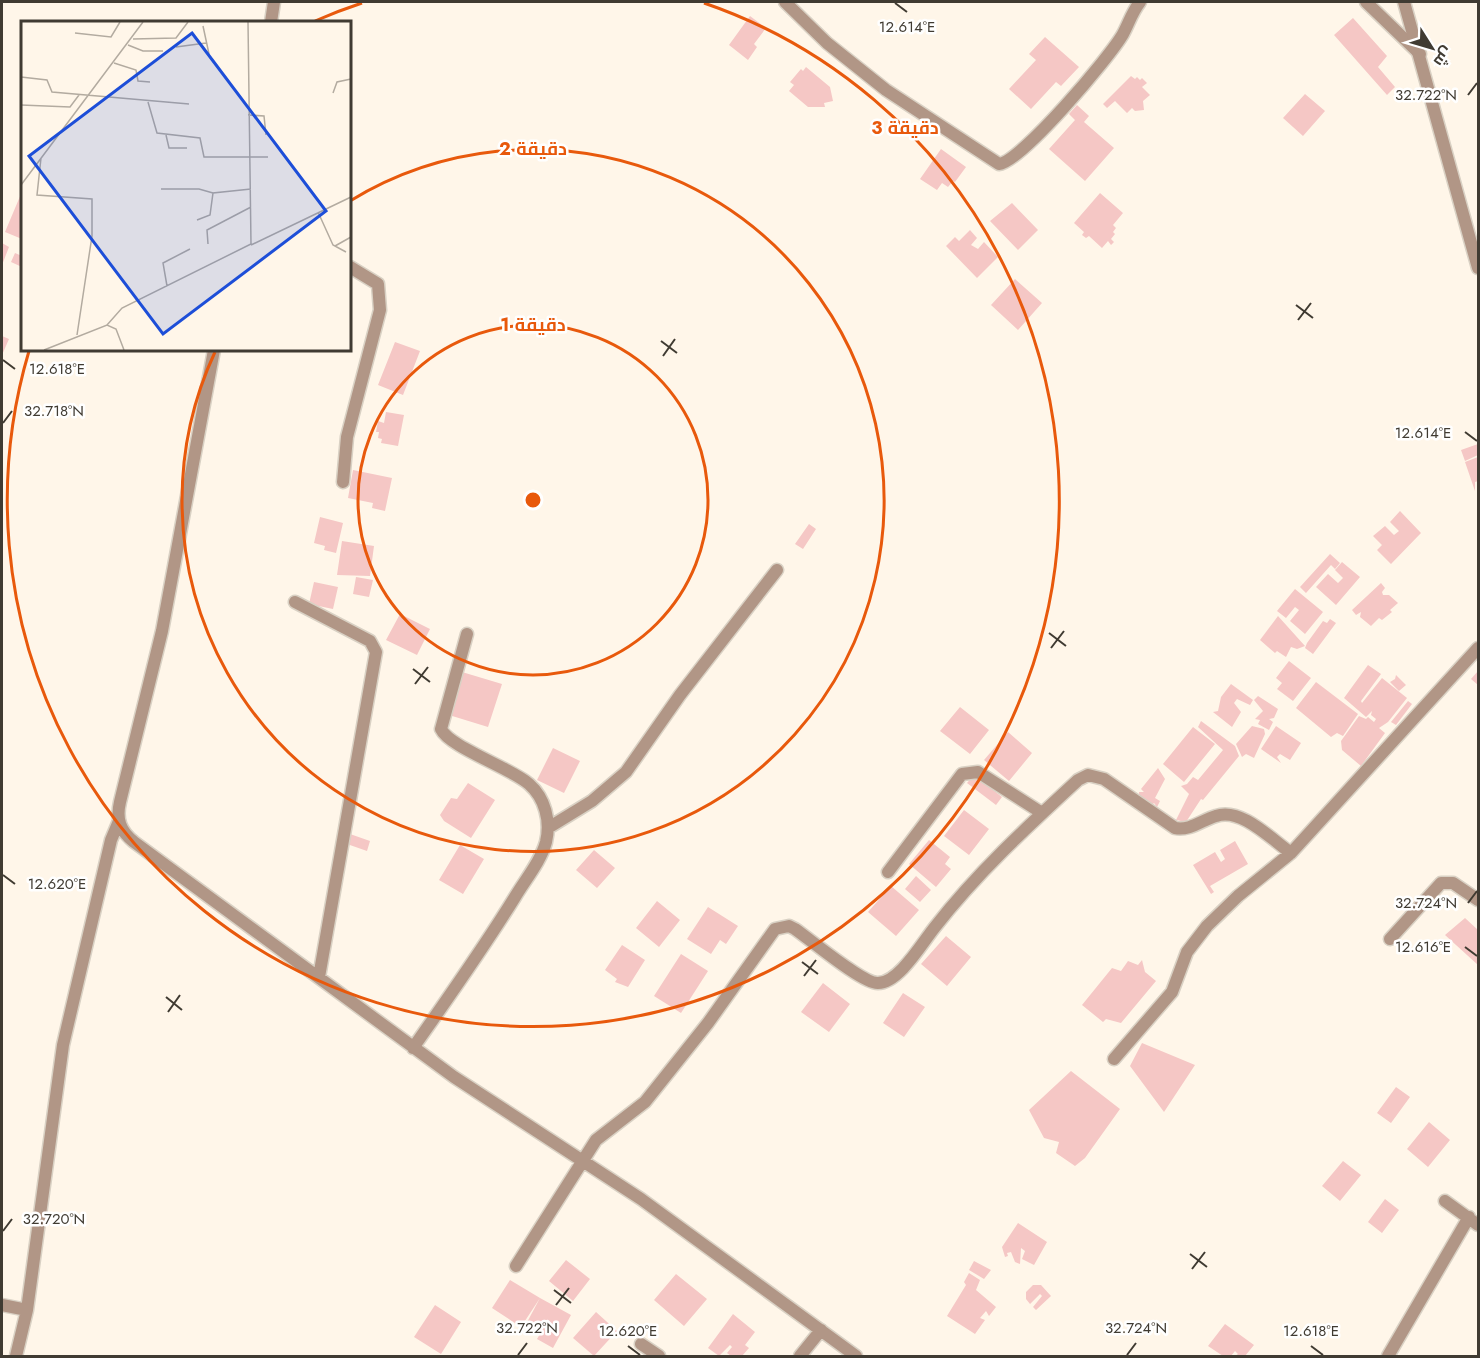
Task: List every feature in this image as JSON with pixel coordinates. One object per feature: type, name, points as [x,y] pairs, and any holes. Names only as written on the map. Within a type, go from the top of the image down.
[{"type":"street","points":[[271,21],[274,2]]},
{"type":"street","points":[[784,2],[827,43],[886,90],[999,164],[1008,160],[1052,121],[1099,67],[1123,34],[1140,2]]},
{"type":"street","points":[[1366,2],[1420,54]]},
{"type":"street","points":[[1404,2],[1479,268]]},
{"type":"street","points":[[343,482],[347,437],[380,310],[381,291],[372,278],[351,268]]},
{"type":"street","points":[[16,1356],[27,1310],[63,1045],[171,588],[214,351]]},
{"type":"street","points":[[548,828],[592,801],[626,772],[686,687],[777,570]]},
{"type":"street","points":[[294,602],[370,641],[376,652],[319,977]]},
{"type":"street","points":[[413,1048],[482,950],[534,867],[546,843],[548,828],[546,812],[531,785],[519,776],[450,740],[441,729],[467,634]]},
{"type":"street","points":[[1114,1059],[1172,992],[1187,952],[1207,927],[1238,896],[1291,853],[1479,648]]},
{"type":"street","points":[[888,872],[962,774],[978,772],[1042,813]]},
{"type":"street","points":[[516,1266],[581,1159],[596,1140],[645,1102],[708,1023],[775,929],[782,926],[795,928],[867,981],[881,983],[888,981],[900,972],[972,882],[1078,780],[1093,775],[1104,779],[1175,828],[1185,829],[1215,816],[1232,814],[1291,853]]},
{"type":"street","points":[[118,820],[122,829],[134,842],[413,1048],[495,1106],[581,1159],[700,1241],[856,1356]]},
{"type":"street","points":[[1390,939],[1441,883],[1453,882],[1479,900]]},
{"type":"street","points":[[1388,1356],[1474,1221],[1445,1201]]},
{"type":"street","points":[[2,1305],[27,1310]]},
{"type":"street","points":[[800,1356],[821,1330]]},
{"type":"street","points":[[640,1344],[659,1356]]},
{"type":"building","points":[[750,16],[766,28],[754,44],[757,47],[748,60],[729,45]]},
{"type":"building","points":[[1353,18],[1387,56],[1378,67],[1395,87],[1387,95],[1334,35]]},
{"type":"building","points":[[1045,37],[1079,67],[1061,86],[1056,82],[1031,109],[1009,89],[1036,60],[1029,54]]},
{"type":"building","points":[[806,67],[830,87],[833,101],[824,103],[825,107],[808,107],[789,91],[794,85],[790,82],[801,69],[803,71]]},
{"type":"building","points":[[1131,76],[1140,80],[1142,78],[1147,83],[1142,87],[1150,95],[1143,101],[1144,110],[1135,111],[1132,108],[1127,113],[1115,101],[1107,108],[1103,104]]},
{"type":"building","points":[[1305,94],[1325,111],[1303,136],[1283,118]]},
{"type":"building","points":[[1077,105],[1089,116],[1084,122],[1114,148],[1085,181],[1049,149],[1075,120],[1069,114]]},
{"type":"building","points":[[941,149],[966,167],[955,182],[953,181],[948,187],[942,183],[937,190],[920,179]]},
{"type":"building","points":[[1100,193],[1123,213],[1113,225],[1116,228],[1111,239],[1114,242],[1111,245],[1108,241],[1102,248],[1089,236],[1086,238],[1082,235],[1084,232],[1074,223]]},
{"type":"building","points":[[21,194],[21,239],[5,232]]},
{"type":"building","points":[[1012,203],[1038,230],[1018,250],[990,221]]},
{"type":"building","points":[[970,230],[977,238],[971,245],[978,249],[984,242],[998,257],[977,278],[946,246],[955,237],[959,241]]},
{"type":"building","points":[[2,243],[9,247],[2,265]]},
{"type":"building","points":[[15,253],[21,256],[21,267],[11,262]]},
{"type":"building","points":[[1015,279],[1042,303],[1018,330],[991,305]]},
{"type":"building","points":[[2,336],[9,339],[2,355]]},
{"type":"building","points":[[395,342],[420,351],[403,395],[378,385]]},
{"type":"building","points":[[386,412],[404,415],[398,446],[381,443],[382,439],[378,438],[379,432],[376,432],[378,421],[384,423]]},
{"type":"building","points":[[1478,444],[1478,455],[1465,461],[1461,450]]},
{"type":"building","points":[[1478,457],[1478,481],[1475,482],[1475,491],[1465,462]]},
{"type":"building","points":[[353,470],[392,478],[385,511],[372,508],[373,503],[348,498]]},
{"type":"building","points":[[1400,511],[1421,533],[1391,564],[1377,550],[1382,545],[1373,536],[1385,526],[1394,535],[1399,531],[1390,522]]},
{"type":"building","points":[[320,517],[343,523],[336,553],[324,550],[325,546],[314,543]]},
{"type":"building","points":[[809,524],[816,529],[803,549],[795,544]]},
{"type":"building","points":[[342,541],[374,546],[370,576],[337,575]]},
{"type":"building","points":[[1330,554],[1340,563],[1335,569],[1331,565],[1306,593],[1300,587]]},
{"type":"building","points":[[1342,562],[1360,577],[1336,605],[1316,587],[1328,574],[1338,583],[1343,578],[1335,570]]},
{"type":"building","points":[[356,577],[373,580],[369,597],[353,594]]},
{"type":"building","points":[[314,582],[338,587],[333,609],[309,604]]},
{"type":"building","points":[[1381,583],[1385,588],[1383,595],[1389,595],[1398,603],[1390,610],[1392,612],[1382,620],[1379,618],[1371,626],[1360,617],[1361,612],[1356,615],[1352,610]]},
{"type":"building","points":[[1295,589],[1323,612],[1305,634],[1290,621],[1299,610],[1295,607],[1286,618],[1277,611]]},
{"type":"building","points":[[400,614],[430,629],[417,655],[386,640]]},
{"type":"building","points":[[1278,616],[1305,646],[1297,649],[1291,647],[1286,657],[1277,651],[1275,653],[1260,640]]},
{"type":"building","points":[[1330,619],[1336,623],[1313,654],[1305,648],[1307,643],[1323,621],[1327,623]]},
{"type":"building","points":[[1289,661],[1311,678],[1293,701],[1277,689],[1282,683],[1276,678]]},
{"type":"building","points":[[1368,665],[1381,674],[1361,701],[1362,703],[1382,678],[1407,698],[1388,722],[1379,728],[1385,733],[1361,766],[1342,750],[1341,741],[1359,716],[1366,719],[1368,717],[1374,722],[1376,719],[1371,715],[1372,711],[1366,717],[1344,698]]},
{"type":"building","points":[[1478,671],[1478,685],[1471,679]]},
{"type":"building","points":[[462,672],[502,684],[488,727],[449,715]]},
{"type":"building","points":[[1396,675],[1406,685],[1399,691],[1390,682],[1395,679]]},
{"type":"building","points":[[1316,682],[1358,714],[1343,736],[1337,733],[1331,737],[1296,708]]},
{"type":"building","points":[[1231,684],[1253,700],[1250,705],[1237,699],[1234,703],[1241,712],[1232,727],[1213,712],[1218,711],[1221,697]]},
{"type":"building","points":[[1258,696],[1278,709],[1274,718],[1269,719],[1273,722],[1269,730],[1258,724],[1260,720],[1255,719],[1263,711],[1254,700]]},
{"type":"building","points":[[1408,701],[1412,704],[1396,725],[1391,722]]},
{"type":"building","points":[[960,707],[989,730],[970,754],[940,731]]},
{"type":"building","points":[[1201,721],[1235,746],[1239,756],[1203,800],[1201,799],[1186,822],[1176,820],[1189,794],[1181,786],[1187,784],[1193,777],[1198,780],[1223,750],[1198,727]]},
{"type":"building","points":[[1252,726],[1264,729],[1265,734],[1254,758],[1246,754],[1242,757],[1236,744]]},
{"type":"building","points":[[1276,726],[1301,743],[1290,760],[1280,754],[1277,757],[1281,763],[1261,749]]},
{"type":"building","points":[[1193,727],[1215,744],[1184,782],[1163,764]]},
{"type":"building","points":[[1008,732],[1032,753],[1009,781],[984,760]]},
{"type":"building","points":[[553,748],[580,761],[564,793],[537,780]]},
{"type":"building","points":[[1158,768],[1165,779],[1155,798],[1160,801],[1157,807],[1154,803],[1152,805],[1139,797],[1139,792],[1144,792],[1141,789]]},
{"type":"building","points":[[974,775],[1002,797],[996,805],[967,783]]},
{"type":"building","points":[[468,783],[495,800],[471,838],[444,821],[440,815],[451,798],[457,799]]},
{"type":"building","points":[[964,810],[989,829],[969,855],[944,836]]},
{"type":"building","points":[[350,834],[370,841],[367,851],[347,844]]},
{"type":"building","points":[[929,840],[950,857],[945,864],[951,869],[936,887],[909,864]]},
{"type":"building","points":[[1235,841],[1248,864],[1210,886],[1214,892],[1211,894],[1193,865],[1215,852],[1221,862],[1225,859],[1220,850]]},
{"type":"building","points":[[460,845],[484,859],[463,894],[439,880]]},
{"type":"building","points":[[594,850],[615,868],[597,888],[576,870]]},
{"type":"building","points":[[916,876],[931,890],[920,902],[905,889]]},
{"type":"building","points":[[891,886],[919,910],[896,936],[868,912]]},
{"type":"building","points":[[657,901],[680,920],[659,947],[636,928]]},
{"type":"building","points":[[708,907],[738,926],[726,944],[720,940],[711,954],[687,939]]},
{"type":"building","points":[[1465,918],[1478,930],[1478,965],[1445,935]]},
{"type":"building","points":[[946,936],[971,957],[947,986],[921,964]]},
{"type":"building","points":[[622,945],[645,960],[628,987],[615,982],[617,979],[605,970]]},
{"type":"building","points":[[681,954],[708,971],[681,1013],[654,996]]},
{"type":"building","points":[[1142,960],[1145,972],[1156,981],[1121,1023],[1106,1019],[1103,1022],[1082,1005],[1112,968],[1121,971],[1128,961],[1138,965]]},
{"type":"building","points":[[823,983],[850,1004],[829,1032],[801,1012]]},
{"type":"building","points":[[903,993],[925,1007],[904,1037],[883,1023]]},
{"type":"building","points":[[1142,1043],[1195,1065],[1164,1112],[1130,1066]]},
{"type":"building","points":[[1071,1071],[1120,1109],[1085,1158],[1075,1166],[1056,1153],[1059,1142],[1044,1138],[1029,1110]]},
{"type":"building","points":[[1396,1087],[1410,1097],[1391,1123],[1377,1113]]},
{"type":"building","points":[[1429,1122],[1450,1140],[1428,1167],[1407,1149]]},
{"type":"building","points":[[1343,1161],[1361,1175],[1340,1201],[1322,1186]]},
{"type":"building","points":[[1385,1199],[1399,1210],[1382,1233],[1368,1222]]},
{"type":"building","points":[[1018,1223],[1047,1242],[1034,1265],[1022,1259],[1025,1251],[1021,1248],[1020,1264],[1015,1262],[1011,1252],[1005,1257],[1002,1247]]},
{"type":"building","points":[[566,1260],[590,1279],[573,1301],[549,1281]]},
{"type":"building","points":[[974,1261],[991,1270],[984,1279],[969,1270]]},
{"type":"building","points":[[969,1273],[980,1280],[976,1290],[996,1307],[989,1316],[986,1311],[980,1318],[985,1320],[975,1334],[947,1316],[966,1285],[964,1282]]},
{"type":"building","points":[[676,1274],[707,1299],[684,1326],[654,1300]]},
{"type":"building","points":[[510,1280],[540,1298],[521,1327],[492,1308]]},
{"type":"building","points":[[1033,1285],[1041,1285],[1051,1296],[1036,1310],[1033,1307],[1042,1296],[1040,1294],[1030,1304],[1026,1299],[1026,1292]]},
{"type":"building","points":[[540,1298],[571,1315],[553,1348],[537,1339],[540,1334],[525,1326]]},
{"type":"building","points":[[435,1305],[461,1322],[441,1354],[414,1337]]},
{"type":"building","points":[[596,1312],[617,1331],[594,1356],[573,1338]]},
{"type":"building","points":[[733,1314],[755,1332],[745,1345],[749,1348],[742,1356],[731,1356],[727,1353],[732,1347],[730,1345],[719,1356],[708,1348]]},
{"type":"building","points":[[1225,1324],[1254,1345],[1245,1356],[1235,1356],[1238,1354],[1235,1351],[1231,1356],[1223,1356],[1208,1346]]}]
